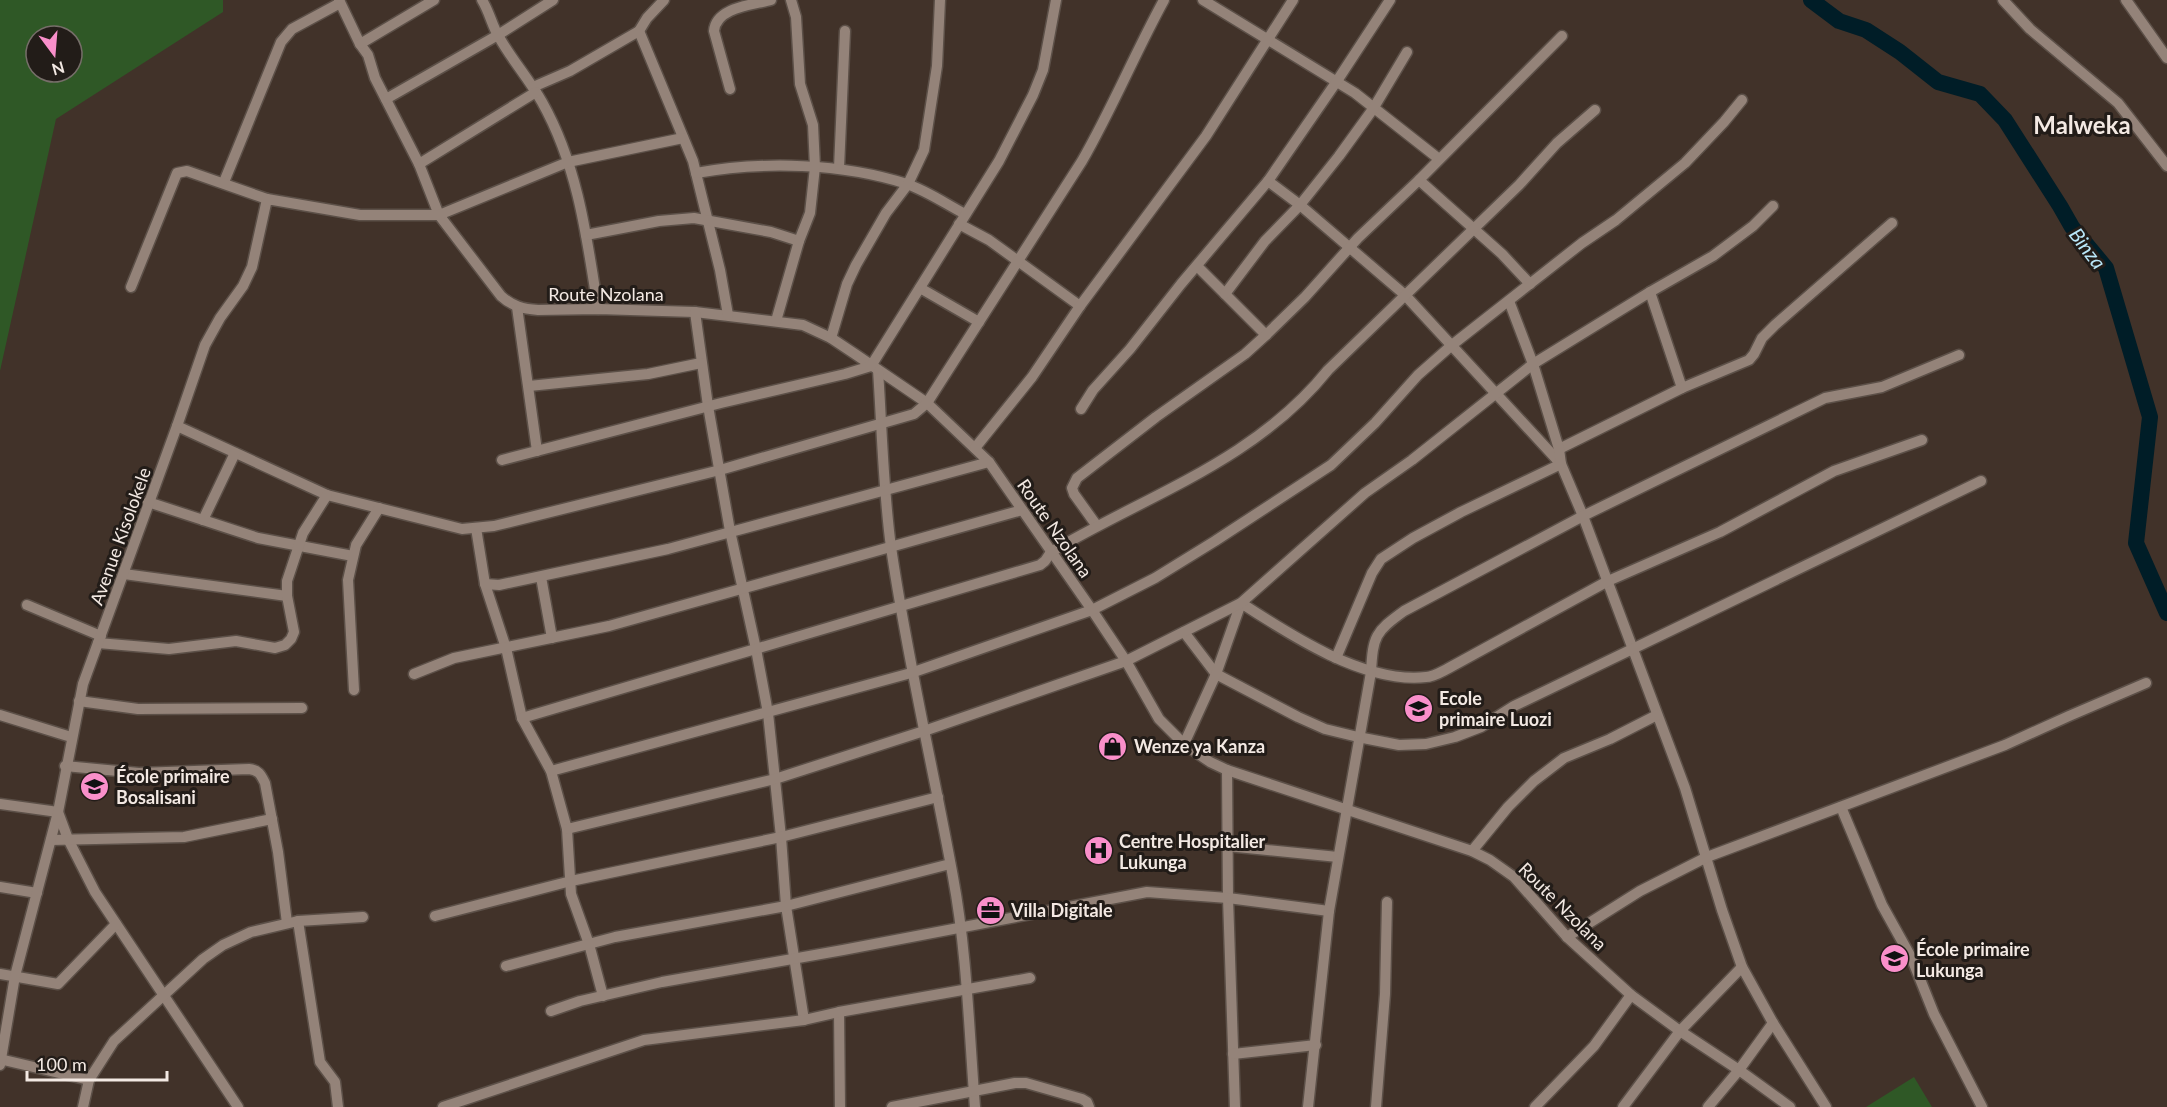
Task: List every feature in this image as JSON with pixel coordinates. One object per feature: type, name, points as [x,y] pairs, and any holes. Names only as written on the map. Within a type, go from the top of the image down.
[{"type":"street","points":[[360,44],[434,0]]},
{"type":"street","points":[[482,0],[494,21],[498,35],[551,121],[568,162],[586,235],[598,309]]},
{"type":"street","points":[[386,99],[498,35],[553,0]]},
{"type":"street","points":[[419,164],[534,90],[639,31],[647,18],[664,0]]},
{"type":"street","points":[[730,89],[714,31],[715,23],[726,13],[771,0]]},
{"type":"street","points":[[776,321],[799,241],[810,213],[815,167],[813,125],[800,84],[796,17],[791,0]]},
{"type":"street","points":[[831,338],[844,293],[856,265],[886,213],[908,184],[924,150],[937,66],[940,0]]},
{"type":"street","points":[[975,1107],[960,928],[938,797],[911,673],[891,547],[874,368],[920,288],[999,161],[1033,95],[1043,70],[1056,0]]},
{"type":"street","points":[[177,426],[327,495],[462,529],[494,526],[720,470],[918,412],[927,403],[980,322],[1017,259],[1047,217],[1097,135],[1142,40],[1164,0]]},
{"type":"street","points":[[1203,0],[1337,81],[1439,159]]},
{"type":"street","points":[[975,448],[1032,377],[1080,306],[1206,136],[1293,0]]},
{"type":"street","points":[[1081,409],[1093,390],[1130,350],[1268,181],[1390,0]]},
{"type":"street","points":[[2004,0],[2031,29],[2118,102],[2167,166]]},
{"type":"street","points":[[2126,0],[2167,58]]},
{"type":"street","points":[[224,182],[281,42],[292,29],[340,1],[360,44],[368,55],[375,78],[419,164],[439,215],[501,296],[508,303],[518,307],[537,451]]},
{"type":"street","points":[[639,31],[696,173],[720,270],[728,315]]},
{"type":"street","points":[[839,168],[845,31]]},
{"type":"street","points":[[1097,526],[1074,494],[1072,488],[1077,478],[1156,417],[1245,354],[1266,335],[1562,36]]},
{"type":"street","points":[[1225,294],[1265,241],[1300,205],[1339,156],[1373,109],[1407,52]]},
{"type":"street","points":[[550,771],[911,673],[1092,610],[1165,572],[1331,465],[1375,423],[1418,375],[1452,345],[1582,243],[1616,220],[1685,163],[1742,100]]},
{"type":"street","points":[[522,718],[1040,565],[1051,552],[1145,503],[1251,443],[1310,392],[1328,370],[1519,184],[1557,143],[1595,110]]},
{"type":"street","points":[[131,288],[177,172],[187,171],[224,182],[267,199],[360,215],[439,215],[568,162],[683,138]]},
{"type":"street","points":[[696,173],[751,166],[839,168],[908,184],[962,219],[1080,306]]},
{"type":"street","points":[[1419,180],[1502,254],[1530,284]]},
{"type":"street","points":[[1268,181],[1351,247],[1405,295],[1561,465]]},
{"type":"street","name":"Avenue Kisolokele","points":[[0,1061],[15,976],[58,812],[65,766],[83,684],[205,345],[220,318],[243,286],[252,267],[267,199]]},
{"type":"street","points":[[567,829],[775,779],[924,730],[1126,661],[1241,603],[1365,493],[1497,395],[1533,364],[1726,248],[1754,226],[1773,206]]},
{"type":"street","points":[[586,235],[678,218],[706,220],[771,232],[799,241]]},
{"type":"street","points":[[1559,449],[1682,388],[1749,360],[1762,338],[1775,325],[1892,223]]},
{"type":"street","points":[[1197,266],[1266,335]]},
{"type":"street","points":[[920,288],[980,322]]},
{"type":"street","points":[[1650,292],[1682,388]]},
{"type":"street","points":[[1509,301],[1533,364],[1559,449],[1561,465],[1608,581],[1631,649],[1685,788],[1742,967],[1773,1023],[1826,1107]]},
{"type":"street","name":"Route Nzolana","points":[[518,307],[538,310],[598,309],[728,315],[804,324],[831,338],[927,403],[989,462],[1126,661],[1159,718],[1184,744],[1210,762],[1227,770],[1472,850],[1490,860],[1514,877],[1568,937],[1631,995],[1680,1032],[1739,1070],[1790,1107]]},
{"type":"street","points":[[695,312],[701,363],[730,531],[768,713],[786,906],[804,1020]]},
{"type":"street","points":[[1308,1107],[1329,911],[1371,672],[1372,649],[1377,634],[1383,626],[1404,611],[1583,516],[1825,398],[1882,387],[1959,355]]},
{"type":"street","points":[[529,386],[648,374],[701,363]]},
{"type":"street","points":[[502,460],[708,406],[874,368]]},
{"type":"street","points":[[1241,603],[1279,628],[1336,658],[1371,672],[1413,678],[1429,677],[1608,581],[1720,532],[1834,471],[1922,440]]},
{"type":"street","points":[[203,520],[235,453]]},
{"type":"street","points":[[484,584],[499,585],[668,549],[989,462]]},
{"type":"street","points":[[1336,658],[1372,573],[1381,559],[1413,538],[1461,512],[1561,465]]},
{"type":"street","points":[[1184,632],[1216,674],[1298,717],[1325,729],[1358,737],[1399,745],[1426,744],[1455,737],[1481,727],[1514,706],[1981,481]]},
{"type":"street","points":[[27,605],[100,640],[169,649],[236,641],[275,648],[285,645],[294,632],[287,596],[287,581],[303,532],[327,495]]},
{"type":"street","points":[[148,502],[258,538],[353,556]]},
{"type":"street","points":[[354,690],[348,580],[356,544],[379,508]]},
{"type":"street","points":[[414,674],[454,658],[609,626],[1022,510]]},
{"type":"street","points":[[477,528],[484,584],[506,648],[522,718],[550,771],[567,829],[571,894],[589,944],[603,996]]},
{"type":"street","points":[[124,574],[287,596]]},
{"type":"street","points":[[541,577],[552,638]]},
{"type":"street","points":[[1184,744],[1216,674],[1241,603]]},
{"type":"street","points":[[1568,937],[1640,891],[1707,857],[2006,745],[2146,684]]},
{"type":"street","points":[[79,701],[138,709],[302,708]]},
{"type":"street","points":[[1472,850],[1534,781],[1564,758],[1610,739],[1657,715]]},
{"type":"street","points":[[0,716],[71,738]]},
{"type":"street","points":[[65,766],[139,773],[255,770],[261,774],[265,783],[320,1062],[335,1082],[338,1107]]},
{"type":"street","points":[[1227,770],[1227,898],[1235,1107]]},
{"type":"street","points":[[435,916],[571,881],[781,837],[938,797]]},
{"type":"street","points":[[0,804],[58,812],[68,839],[95,892],[238,1107]]},
{"type":"street","points":[[1841,807],[1882,905],[1912,959],[1934,1014],[1982,1107]]},
{"type":"street","points":[[51,840],[184,837],[272,819]]},
{"type":"street","points":[[1227,846],[1338,857]]},
{"type":"street","points":[[506,966],[615,937],[786,906],[950,864]]},
{"type":"street","points":[[0,887],[37,893]]},
{"type":"street","points":[[551,1011],[580,1001],[662,982],[1147,892],[1227,898],[1329,911]]},
{"type":"street","points":[[1376,1107],[1385,994],[1387,902]]},
{"type":"street","points":[[82,1107],[88,1080],[114,1041],[203,959],[223,945],[251,932],[293,922],[363,917]]},
{"type":"street","points":[[0,974],[58,984],[116,924]]},
{"type":"street","points":[[1623,1107],[1680,1032],[1742,967]]},
{"type":"street","points":[[443,1107],[644,1040],[804,1020],[1030,978]]},
{"type":"street","points":[[1535,1107],[1594,1046],[1631,995]]},
{"type":"street","points":[[839,1012],[840,1107]]},
{"type":"street","points":[[1708,1107],[1739,1070],[1773,1023]]},
{"type":"street","points":[[1233,1054],[1316,1046]]},
{"type":"street","points":[[0,1061],[88,1080]]},
{"type":"street","points":[[892,1107],[1026,1083],[1082,1100],[1087,1102],[1089,1107]]},
{"type":"green space","points":[[0,0],[223,0],[223,12],[56,119],[0,371]]},
{"type":"green space","points":[[1914,1077],[1932,1107],[1866,1107]]},
{"type":"waterway","name":"Binza","points":[[1811,0],[1839,21],[1866,30],[1900,52],[1938,82],[1980,94],[2005,120],[2072,227],[2106,268],[2150,417],[2136,543],[2167,613]]},
{"type":"place","name":"Ecole primaire Luozi","points":[[1418,708]]},
{"type":"place","name":"Wenze ya Kanza","points":[[1113,746]]},
{"type":"place","name":"École primaire Bosalisani","points":[[95,786]]},
{"type":"place","name":"Centre Hospitalier Lukunga","points":[[1098,851]]},
{"type":"place","name":"Villa Digitale","points":[[990,910]]},
{"type":"place","name":"École primaire Lukunga","points":[[1895,959]]},
{"type":"district","name":"Malweka","points":[[2082,124]]}]
